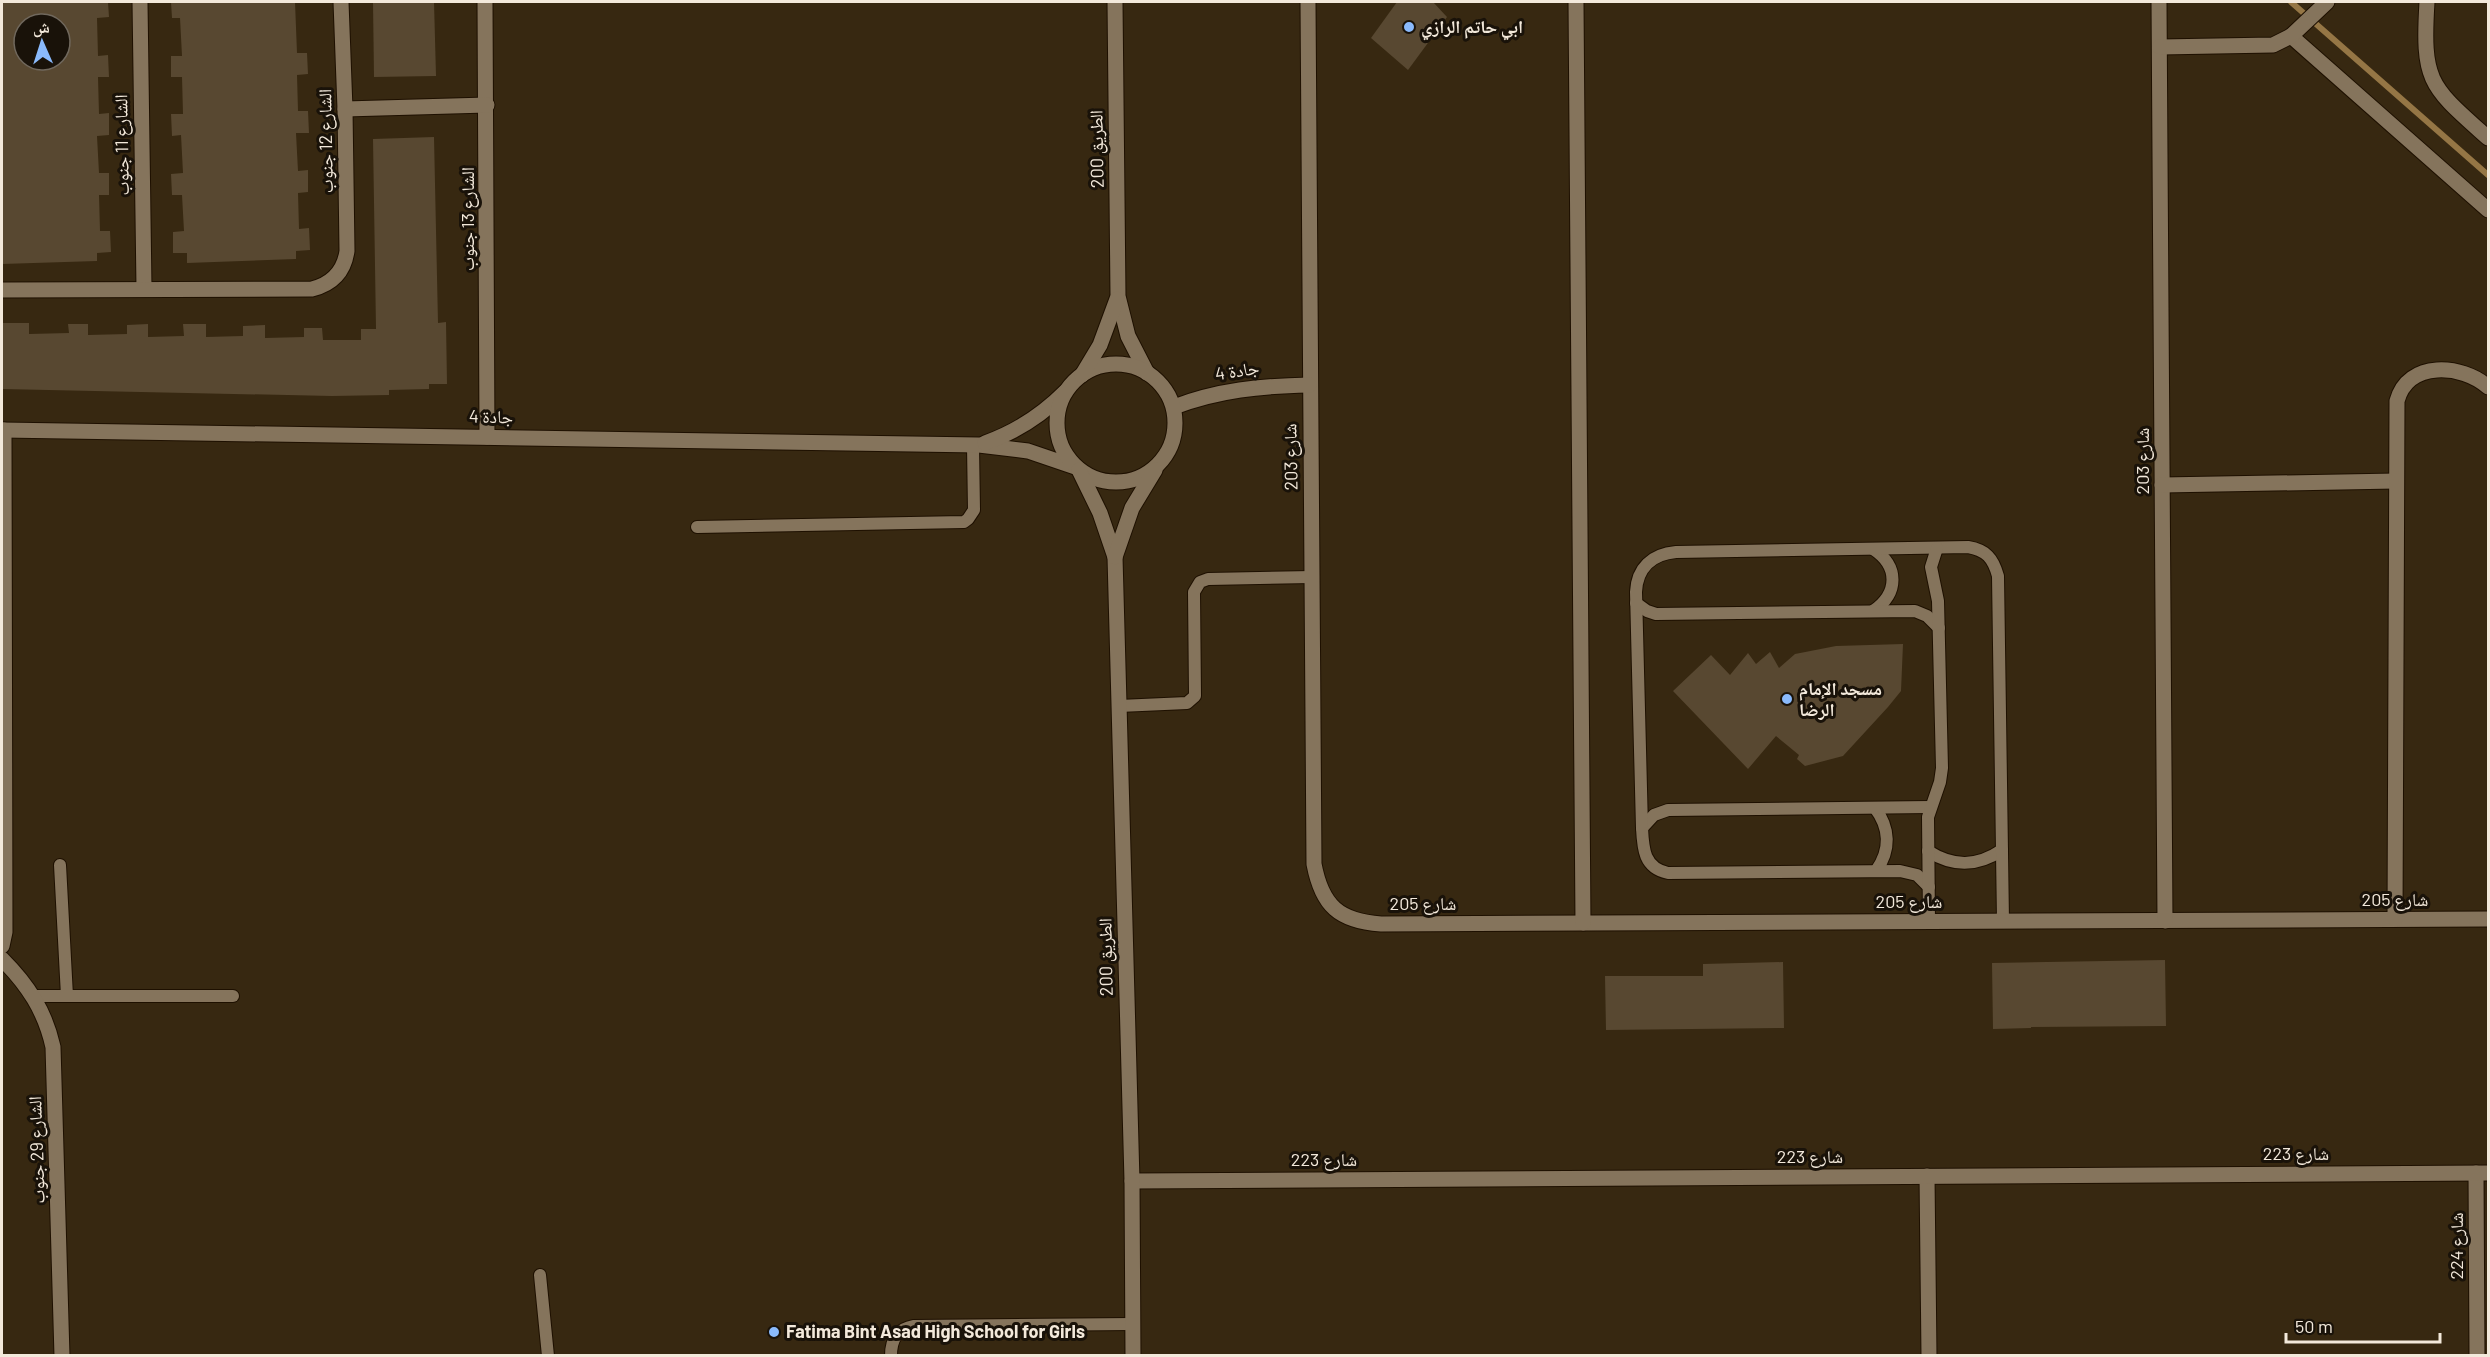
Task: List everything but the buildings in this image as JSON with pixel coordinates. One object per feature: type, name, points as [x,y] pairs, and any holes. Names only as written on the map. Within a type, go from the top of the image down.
[{"type":"street","name":"الشارع 11 جنوب","points":[[140,2],[144,288]]},
{"type":"street","name":"الشارع 12 جنوب","points":[[144,288],[312,289],[330,283],[336,277],[345,260],[346,251],[345,109],[341,2]]},
{"type":"street","name":"الشارع 13 جنوب","points":[[485,2],[487,437]]},
{"type":"street","name":"الطريق 200","points":[[1115,2],[1118,296],[1128,336],[1147,373]]},
{"type":"street","name":"شارع 203","points":[[1308,2],[1314,864],[1317,880],[1332,908]]},
{"type":"street","points":[[1576,2],[1583,923]]},
{"type":"street","name":"شارع 203","points":[[2159,2],[2165,921]]},
{"type":"street","points":[[2160,47],[2265,46],[2282,42],[2327,2]]},
{"type":"street","points":[[2427,2],[2426,57],[2432,80],[2444,97],[2488,138]]},
{"type":"street","points":[[2294,32],[2488,210]]},
{"type":"street","points":[[345,109],[487,105]]},
{"type":"street","points":[[2,290],[144,288]]},
{"type":"street","name":"الطريق 200","points":[[1082,375],[1100,345],[1118,296]]},
{"type":"street","points":[[1114,364],[1135,367],[1147,373],[1163,388],[1174,407],[1176,422],[1169,451],[1148,474],[1133,481],[1117,483],[1101,481],[1077,469],[1066,457],[1056,431],[1058,411],[1065,392],[1082,375],[1094,368],[1114,364]]},
{"type":"street","points":[[2395,920],[2397,401],[2402,387],[2409,380],[2427,372],[2454,370],[2467,373],[2488,387]]},
{"type":"street","name":"جادة 4","points":[[1174,407],[1195,399],[1237,389],[1309,385]]},
{"type":"street","name":"جادة 4","points":[[976,446],[1026,425],[1047,410],[1065,392]]},
{"type":"street","points":[[2,946],[5,932],[3,430]]},
{"type":"street","name":"جادة 4","points":[[3,430],[976,446],[1028,451],[1077,469]]},
{"type":"street","name":"الطريق 200","points":[[1115,557],[1132,508],[1160,463]]},
{"type":"street","name":"الطريق 200","points":[[1077,469],[1100,513],[1115,557],[1131,1181],[1133,1356]]},
{"type":"street","points":[[2162,485],[2396,481]]},
{"type":"street","name":"شارع 205","points":[[1332,908],[1346,917],[1381,924],[2488,919]]},
{"type":"street","name":"الشارع 29 جنوب","points":[[2,959],[34,996],[48,1027],[53,1047],[62,1356]]},
{"type":"street","name":"شارع 223","points":[[1131,1181],[2482,1173]]},
{"type":"street","name":"شارع 224","points":[[2477,1356],[2482,1173]]},
{"type":"street","points":[[1927,1176],[1929,1356]]},
{"type":"lane","points":[[697,527],[964,522],[974,510],[976,446]]},
{"type":"lane","points":[[1929,922],[1928,817],[1940,782],[1942,768],[1938,601],[1931,567],[1937,548]]},
{"type":"lane","points":[[1929,887],[1917,874],[1909,872],[1668,873],[1655,869],[1646,859],[1643,851],[1642,828],[1636,582],[1645,565],[1655,556],[1665,553],[1937,548],[1978,549],[1992,558],[1998,576],[2003,921]]},
{"type":"lane","points":[[1873,549],[1887,561],[1893,579],[1887,598],[1873,611]]},
{"type":"lane","points":[[1119,706],[1187,704],[1195,696],[1194,592],[1200,582],[1208,579],[1312,577]]},
{"type":"lane","points":[[1636,603],[1656,614],[1915,611],[1927,616],[1939,628]]},
{"type":"lane","points":[[1642,828],[1654,815],[1668,810],[1930,807]]},
{"type":"lane","points":[[1875,808],[1886,828],[1887,839],[1883,862],[1876,871]]},
{"type":"lane","points":[[1928,851],[1939,858],[1965,864],[1991,858],[2002,850]]},
{"type":"lane","points":[[60,865],[67,996]]},
{"type":"lane","points":[[34,996],[233,996]]},
{"type":"lane","points":[[540,1275],[548,1356]]},
{"type":"lane","points":[[891,1356],[891,1347],[896,1335],[901,1330],[914,1326],[1132,1324]]},
{"type":"waterway","points":[[2291,2],[2488,175]]},
{"type":"place","name":"ابي حاتم الرازي","points":[[1409,27]]},
{"type":"place","name":"مسجد الإمام الرضا","points":[[1787,699]]},
{"type":"place","name":"Fatima Bint Asad High School for Girls","points":[[774,1332]]}]
